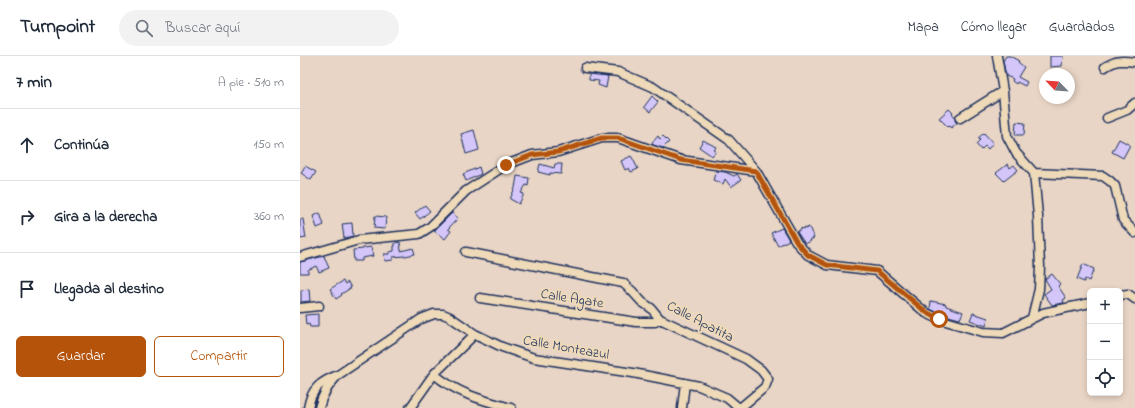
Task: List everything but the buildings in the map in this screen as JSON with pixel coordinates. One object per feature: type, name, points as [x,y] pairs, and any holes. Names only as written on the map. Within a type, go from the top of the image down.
[{"type":"street","points":[[997,56],[1004,91],[1007,136],[1016,153],[1034,173],[1038,216],[1040,267],[1039,289],[1032,318]]},
{"type":"street","points":[[1105,68],[1113,62],[1124,60],[1135,62]]},
{"type":"street","points":[[585,68],[618,72],[653,87],[729,140],[756,171],[797,243],[808,255],[827,265],[877,271],[926,312],[939,319],[983,332],[1003,333],[1043,313],[1087,304]]},
{"type":"street","points":[[960,118],[1004,91]]},
{"type":"street","points":[[1107,118],[1127,110],[1135,103]]},
{"type":"street","points":[[300,257],[359,240],[419,234],[430,227],[466,191],[506,165],[532,155],[558,152],[602,138],[618,138],[681,160],[756,171]]},
{"type":"street","points":[[1034,173],[1103,176],[1115,186],[1123,220],[1135,233]]},
{"type":"street","name":"Calle Apatita","points":[[466,252],[623,283],[632,290],[642,302],[651,308],[660,319],[746,359],[761,370],[768,379],[765,387],[739,408]]},
{"type":"street","points":[[1123,295],[1128,294],[1135,299]]},
{"type":"street","name":"Calle Agate","points":[[480,298],[636,322],[655,322],[660,319]]},
{"type":"street","points":[[300,308],[319,306]]},
{"type":"street","name":"Calle Monteazul","points":[[308,408],[311,397],[316,388],[326,380],[338,375],[421,319],[434,314],[443,314],[450,316],[475,334],[502,348],[534,358],[632,373],[699,386],[727,398],[739,408]]},
{"type":"street","points":[[410,408],[434,374],[475,334]]},
{"type":"street","points":[[434,374],[445,383],[474,398],[511,408]]},
{"type":"street","name":"Calle Monteazul","points":[[319,408],[321,399],[326,389],[338,375]]},
{"type":"street","points":[[682,408],[685,383]]},
{"type":"route","points":[[506,165],[532,155],[558,152],[602,138],[618,138],[681,160],[756,171],[797,243],[808,255],[827,265],[877,271],[926,312],[939,319]]}]
